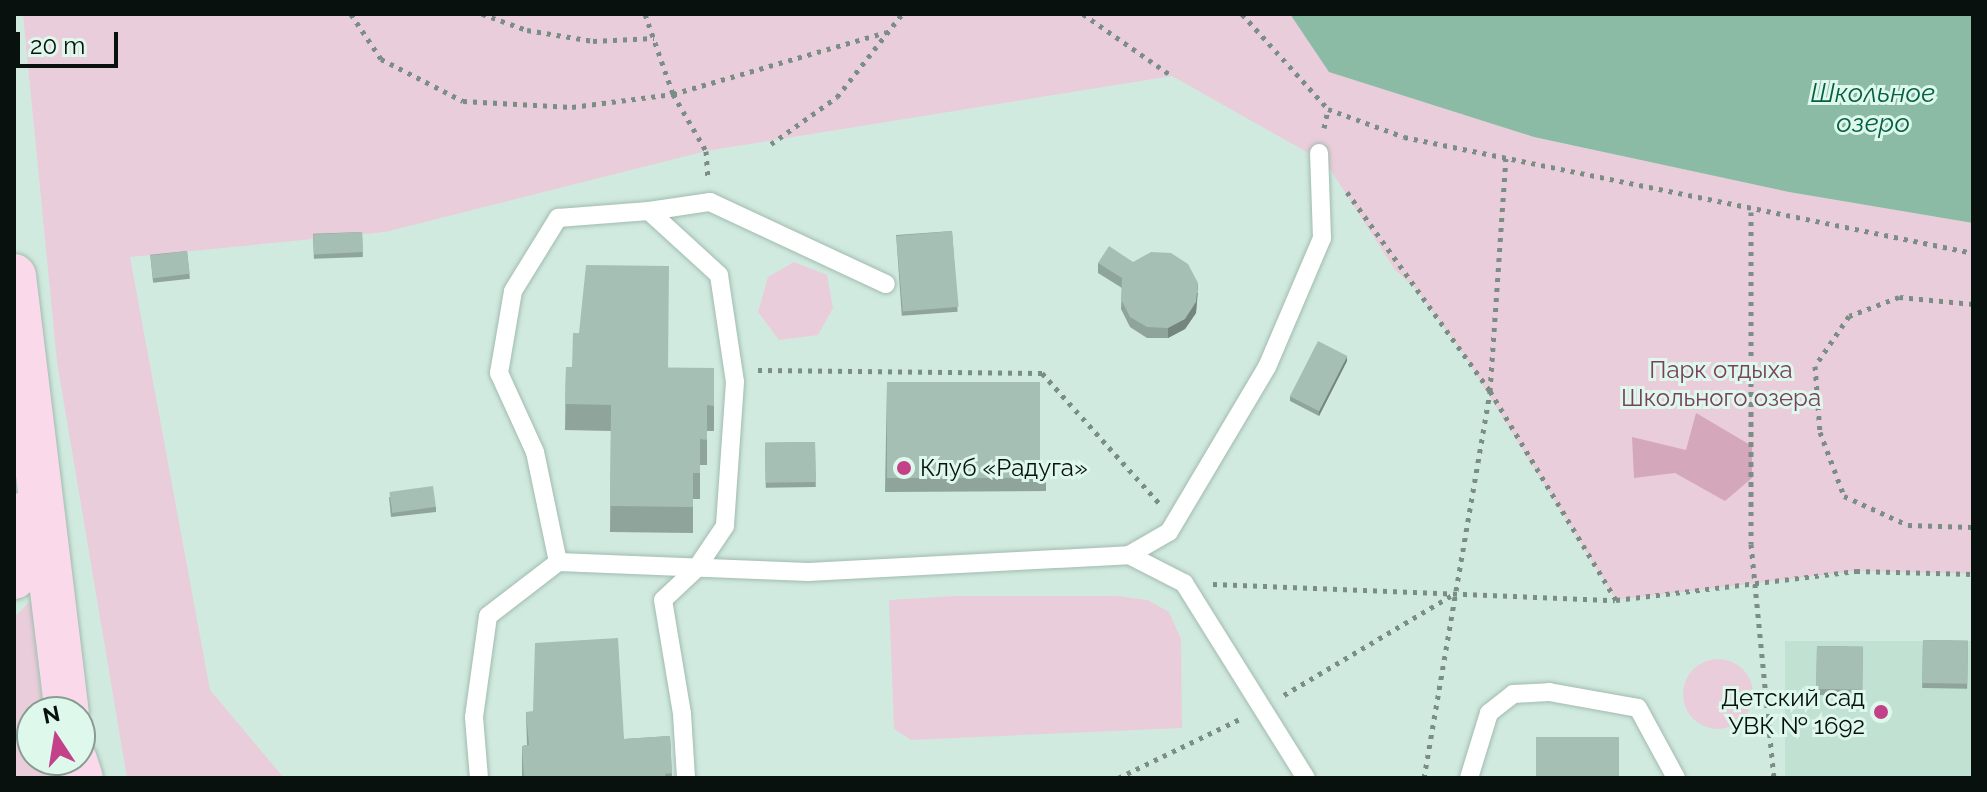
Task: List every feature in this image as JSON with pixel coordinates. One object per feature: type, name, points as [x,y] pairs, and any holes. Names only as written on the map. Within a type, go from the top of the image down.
[{"type":"street","points":[[14,276],[65,696]]},
{"type":"street","points":[[14,577],[37,477]]},
{"type":"lane","points":[[479,778],[474,717],[488,616],[558,562],[808,572],[1129,555],[1169,532],[1267,367],[1322,238],[1319,153]]},
{"type":"lane","points":[[558,562],[535,452],[499,373],[513,291],[558,218],[649,211],[710,202],[886,284]]},
{"type":"lane","points":[[649,211],[719,275],[734,369],[725,526],[696,569],[663,600],[682,714],[686,778]]},
{"type":"lane","points":[[1129,555],[1184,583],[1306,778]]},
{"type":"lane","points":[[1469,778],[1489,713],[1513,694],[1549,692],[1638,708],[1676,778]]},
{"type":"path","points":[[351,14],[381,59],[463,101],[572,107],[673,94],[886,32]]},
{"type":"path","points":[[482,14],[527,30],[593,41],[654,38]]},
{"type":"path","points":[[645,14],[673,94],[706,151],[710,202]]},
{"type":"path","points":[[771,144],[837,97],[902,14]]},
{"type":"path","points":[[1083,14],[1172,76]]},
{"type":"path","points":[[1242,14],[1328,109],[1404,137],[1751,212],[1973,253]]},
{"type":"path","points":[[1328,109],[1319,153],[1490,391],[1616,600]]},
{"type":"path","points":[[1424,778],[1490,391],[1506,159]]},
{"type":"path","points":[[1751,212],[1755,581],[1774,778]]},
{"type":"path","points":[[1973,304],[1899,297],[1849,316],[1815,366],[1820,432],[1844,496],[1908,525],[1973,527]]},
{"type":"path","points":[[734,369],[1042,373],[1176,521]]},
{"type":"path","points":[[1184,583],[1616,600],[1856,571],[1973,574]]},
{"type":"path","points":[[1118,778],[1263,707],[1454,593]]},
{"type":"shaded area","points":[[1696,413],[1752,446],[1752,478],[1725,501],[1675,473],[1634,478],[1632,437],[1686,450]]},
{"type":"shaded area","name":"Детский сад УВК № 1692","points":[[1785,641],[1973,641],[1973,778],[1785,778]]},
{"type":"green space","name":"Парк отдыха Школьного озера","points":[[23,14],[1290,14],[1330,72],[1534,137],[1789,192],[1973,223],[1973,574],[1856,571],[1616,600],[1464,355],[1416,289],[1395,270],[1326,163],[1172,76],[706,151],[385,232],[130,257],[210,690],[284,778],[127,778],[57,362]]},
{"type":"green space","points":[[794,262],[827,275],[833,308],[818,335],[779,340],[758,312],[768,277]]},
{"type":"green space","points":[[955,596],[1116,596],[1148,600],[1169,612],[1181,639],[1182,728],[911,740],[894,729],[889,600]]},
{"type":"green space","points":[[31,601],[41,696],[16,696],[16,776],[53,778],[14,778],[14,617]]},
{"type":"green space","points":[[1718,659],[1743,669],[1753,694],[1743,719],[1718,729],[1693,719],[1683,694],[1693,669]]},
{"type":"water","name":"Школьное озеро","points":[[1290,14],[1973,14],[1973,223],[1789,192],[1534,137],[1329,72]]},
{"type":"building","points":[[952,231],[959,307],[903,312],[896,236]]},
{"type":"building","points":[[362,232],[363,252],[314,255],[313,235]]},
{"type":"building","points":[[1109,246],[1133,262],[1151,252],[1171,253],[1188,264],[1198,283],[1196,302],[1185,319],[1168,328],[1147,327],[1130,317],[1121,299],[1122,278],[1098,263]]},
{"type":"building","points":[[187,251],[190,274],[153,278],[150,256]]},
{"type":"building","points":[[586,265],[669,266],[668,368],[714,368],[714,406],[707,405],[707,440],[700,439],[700,473],[693,473],[693,507],[610,506],[611,405],[565,404],[566,367],[572,367],[573,333],[579,333]]},
{"type":"building","points":[[1318,341],[1347,356],[1319,411],[1290,396]]},
{"type":"building","points":[[887,382],[1040,382],[1040,478],[887,478]]},
{"type":"building","points":[[815,442],[816,482],[766,483],[765,443]]},
{"type":"building","points":[[433,486],[436,507],[392,513],[389,492]]},
{"type":"building","points":[[618,638],[624,739],[670,736],[672,773],[665,774],[666,778],[524,778],[522,746],[529,745],[526,712],[533,711],[535,643]]},
{"type":"building","points":[[1923,640],[1968,641],[1967,684],[1922,683]]},
{"type":"building","points":[[1817,646],[1863,647],[1862,690],[1816,689]]},
{"type":"building","points":[[1536,737],[1619,737],[1619,778],[1536,778]]},
{"type":"place","name":"Клуб «Радуга»","points":[[904,468]]},
{"type":"place","name":"Детский сад УВК № 1692","points":[[1881,712]]}]
